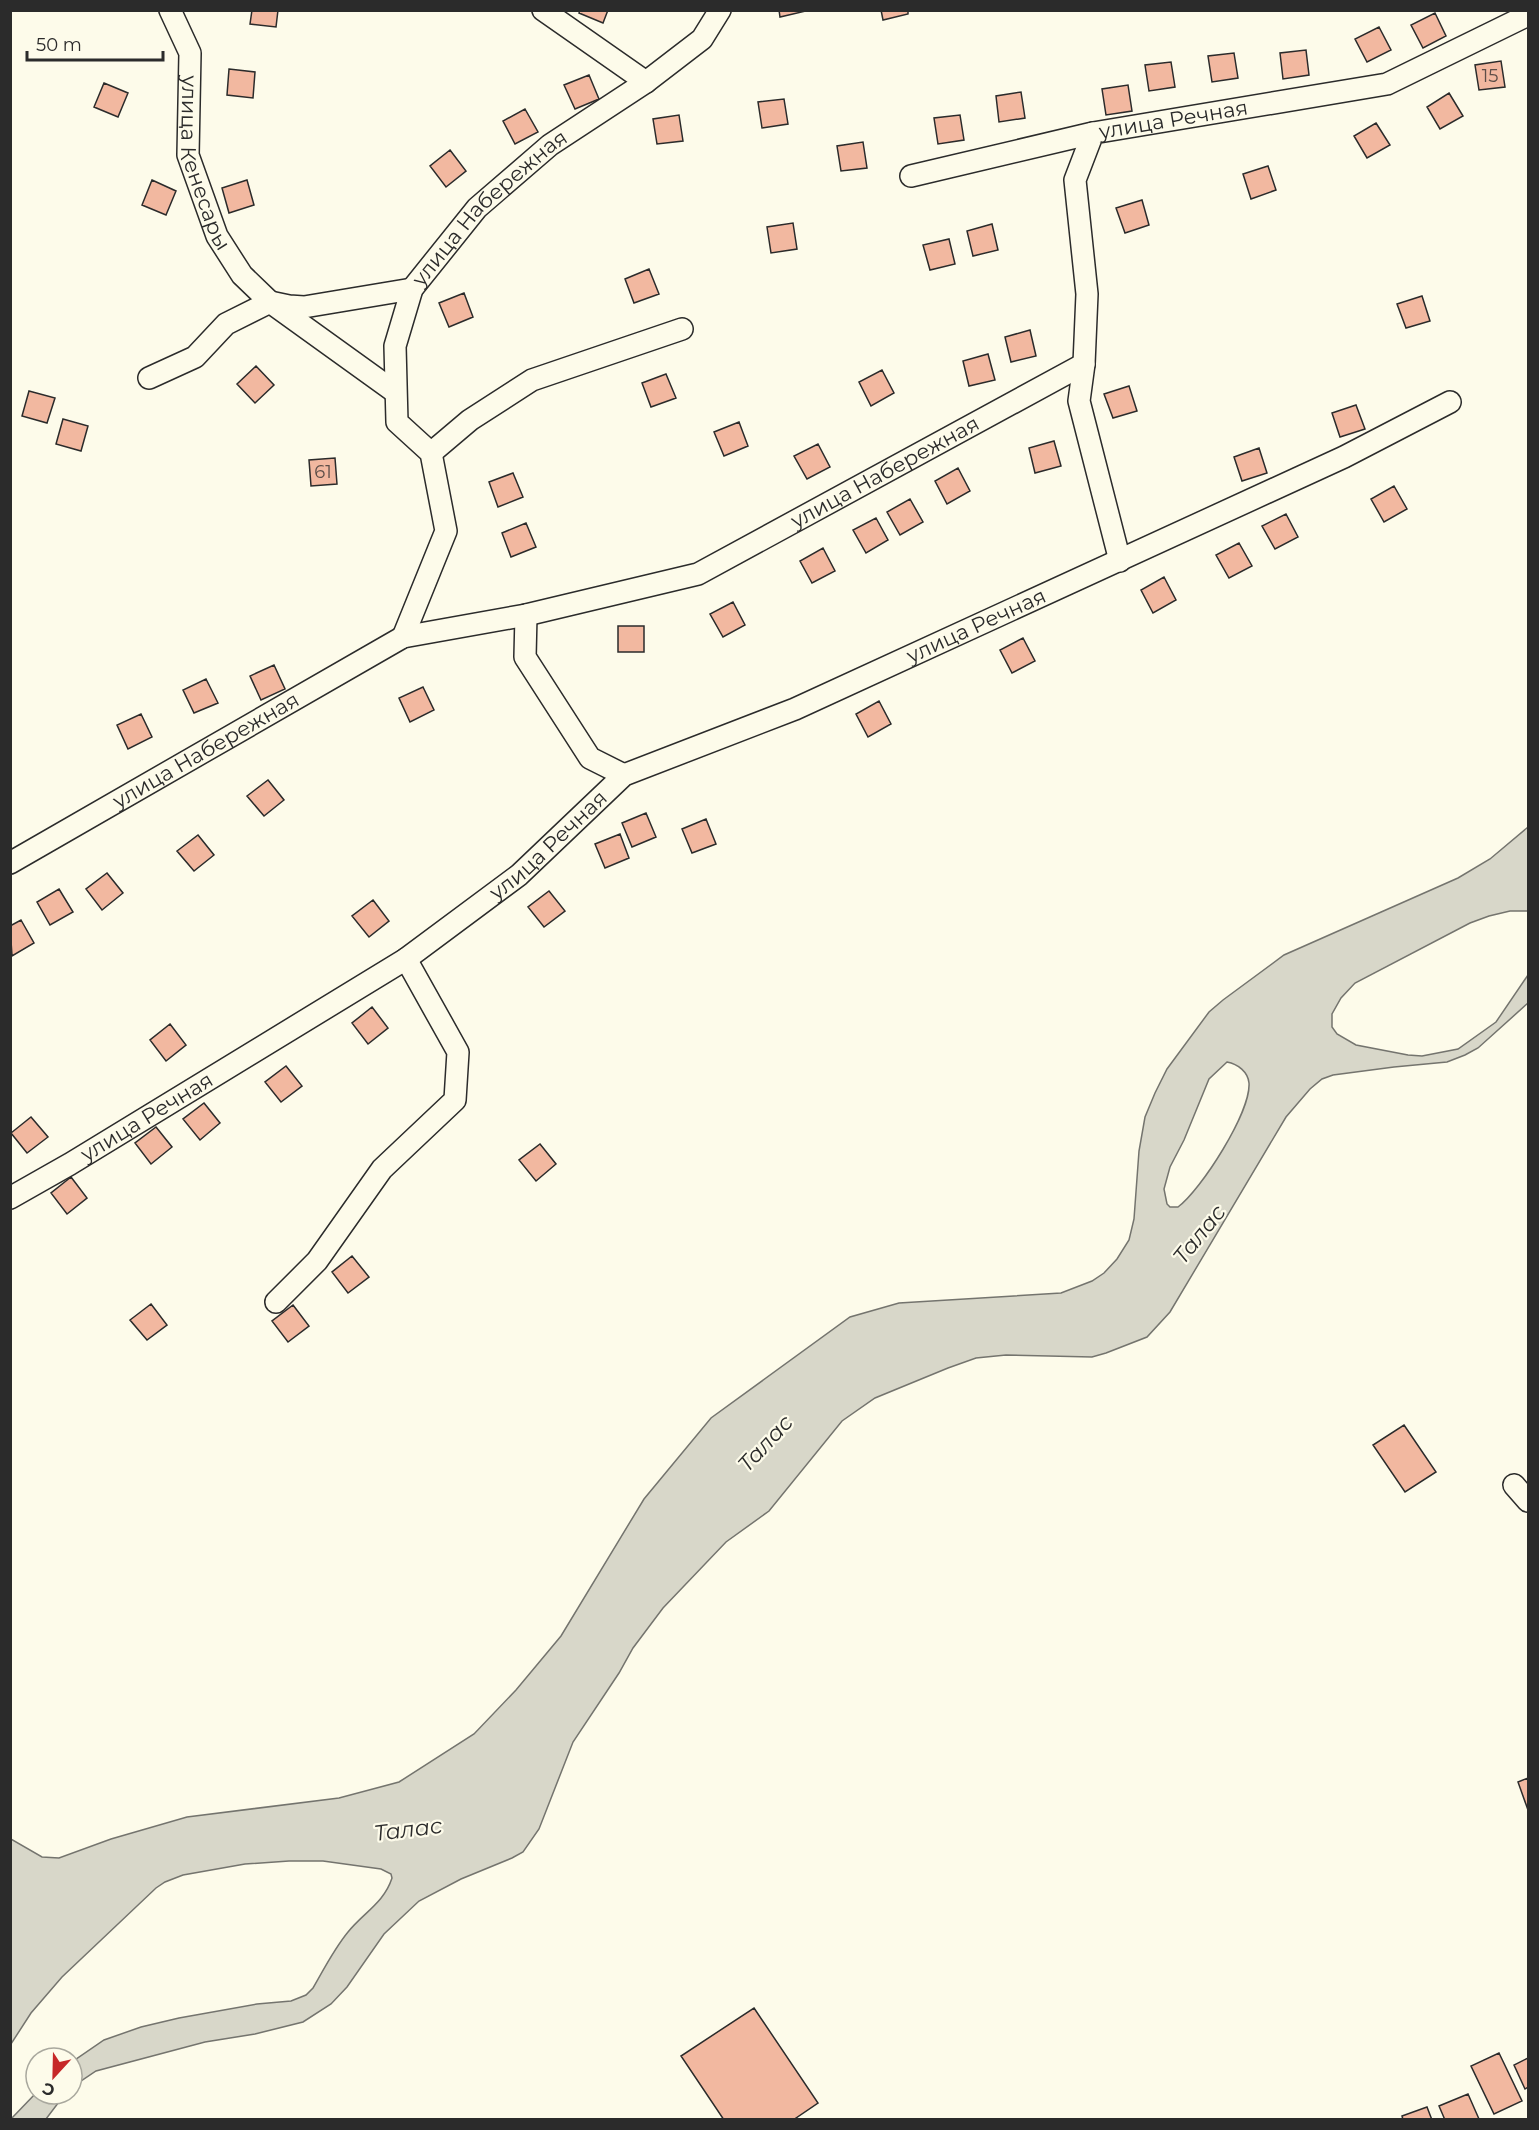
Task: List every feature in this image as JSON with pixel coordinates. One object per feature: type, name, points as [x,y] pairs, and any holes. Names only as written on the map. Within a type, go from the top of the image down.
[{"type":"street","name":"улица Кенесары","points":[[170,10],[190,53],[188,155],[218,236],[242,275],[270,302],[395,392]]},
{"type":"street","points":[[543,10],[646,82]]},
{"type":"street","name":"улица Набережная","points":[[431,453],[397,422],[395,346],[412,290],[477,208],[550,145],[646,82],[702,39],[720,10]]},
{"type":"street","name":"улица Речная","points":[[1120,561],[1079,401],[1084,364],[1087,294],[1075,180],[1093,133],[1387,84],[1528,15]]},
{"type":"street","points":[[911,176],[1093,133]]},
{"type":"street","points":[[149,378],[195,357],[226,324],[270,302],[304,306],[412,290]]},
{"type":"street","points":[[403,638],[446,531],[431,453],[470,420],[532,380],[682,328]]},
{"type":"street","name":"улица Набережная","points":[[10,863],[403,638],[526,615],[698,574],[1084,364]]},
{"type":"street","name":"улица Речная","points":[[10,1198],[406,959],[519,875],[624,775],[795,709],[1344,458],[1450,402]]},
{"type":"street","points":[[526,615],[525,657],[590,758],[624,775]]},
{"type":"street","points":[[276,1302],[317,1261],[382,1169],[455,1100],[458,1052],[406,959]]},
{"type":"street","points":[[1514,1485],[1528,1501]]},
{"type":"water","name":"Талас","points":[[1528,827],[1528,911],[1510,911],[1470,923],[1355,983],[1341,998],[1332,1014],[1332,1027],[1337,1034],[1356,1045],[1422,1056],[1458,1049],[1496,1022],[1528,975],[1528,1003],[1478,1048],[1465,1055],[1447,1062],[1333,1075],[1322,1079],[1310,1089],[1286,1117],[1170,1312],[1147,1337],[1092,1357],[1006,1355],[976,1358],[875,1398],[842,1421],[769,1511],[726,1542],[663,1608],[633,1648],[573,1742],[539,1829],[523,1852],[461,1879],[419,1901],[384,1934],[347,1987],[331,2004],[303,2022],[255,2034],[205,2042],[96,2071],[84,2079],[84,2054],[104,2040],[141,2027],[179,2018],[257,2004],[291,2001],[306,1995],[313,1988],[343,1939],[379,1901],[392,1878],[391,1874],[381,1869],[323,1861],[245,1864],[183,1875],[156,1888],[62,1977],[31,2013],[11,2044],[11,1839],[42,1857],[59,1858],[111,1839],[187,1817],[339,1798],[399,1782],[474,1734],[516,1690],[561,1636],[644,1499],[711,1418],[850,1317],[899,1303],[1061,1293],[1092,1281],[1104,1273],[1117,1259],[1129,1240],[1134,1219],[1139,1151],[1145,1117],[1167,1069],[1209,1012],[1284,955],[1458,878],[1490,859]],"holes":[[[1227,1062],[1239,1067],[1247,1075],[1249,1083],[1242,1112],[1223,1150],[1199,1185],[1178,1207],[1170,1207],[1167,1204],[1164,1189],[1170,1167],[1184,1140],[1209,1079]]]},
{"type":"water","points":[[24,2105],[56,2106],[46,2119],[11,2119]]},
{"type":"building","points":[[252,10],[278,10],[276,27],[250,24]]},
{"type":"building","points":[[580,10],[608,10],[603,23],[579,13]]},
{"type":"building","points":[[779,10],[806,10],[806,11],[780,17]]},
{"type":"building","points":[[881,10],[908,10],[908,14],[883,20]]},
{"type":"building","points":[[1435,13],[1446,36],[1423,48],[1411,25]]},
{"type":"building","points":[[1379,27],[1391,50],[1367,62],[1355,39]]},
{"type":"building","points":[[1306,50],[1309,75],[1283,79],[1280,53]]},
{"type":"building","points":[[1234,53],[1238,78],[1212,82],[1208,56]]},
{"type":"building","points":[[1501,61],[1505,87],[1479,90],[1475,65]]},
{"type":"building","points":[[1171,62],[1175,87],[1149,91],[1145,65]]},
{"type":"building","points":[[229,69],[255,72],[253,98],[227,95]]},
{"type":"building","points":[[589,75],[599,99],[575,109],[564,85]]},
{"type":"building","points":[[104,83],[128,93],[118,117],[94,107]]},
{"type":"building","points":[[1128,85],[1132,111],[1106,115],[1102,89]]},
{"type":"building","points":[[1021,92],[1025,118],[999,122],[996,96]]},
{"type":"building","points":[[1449,93],[1463,116],[1440,129],[1427,107]]},
{"type":"building","points":[[784,99],[788,124],[762,128],[758,102]]},
{"type":"building","points":[[525,109],[538,132],[515,144],[503,121]]},
{"type":"building","points":[[679,115],[683,141],[657,144],[653,119]]},
{"type":"building","points":[[960,115],[964,140],[938,144],[934,118]]},
{"type":"building","points":[[1376,123],[1390,145],[1367,158],[1354,136]]},
{"type":"building","points":[[863,142],[867,168],[841,171],[837,146]]},
{"type":"building","points":[[450,150],[466,171],[446,187],[430,166]]},
{"type":"building","points":[[1268,166],[1276,190],[1251,199],[1243,174]]},
{"type":"building","points":[[152,180],[176,191],[166,215],[142,205]]},
{"type":"building","points":[[247,180],[254,205],[229,213],[222,188]]},
{"type":"building","points":[[1142,200],[1149,225],[1125,233],[1116,208]]},
{"type":"building","points":[[793,223],[797,249],[771,253],[767,227]]},
{"type":"building","points":[[992,224],[998,250],[973,256],[967,231]]},
{"type":"building","points":[[949,239],[955,264],[930,270],[923,245]]},
{"type":"building","points":[[649,269],[659,294],[634,303],[625,279]]},
{"type":"building","points":[[464,293],[473,317],[449,327],[439,303]]},
{"type":"building","points":[[1422,296],[1430,321],[1406,328],[1397,304]]},
{"type":"building","points":[[1030,330],[1036,356],[1011,362],[1005,337]]},
{"type":"building","points":[[988,354],[995,380],[969,386],[963,361]]},
{"type":"building","points":[[256,366],[274,385],[255,403],[237,384]]},
{"type":"building","points":[[882,370],[894,393],[871,406],[859,382]]},
{"type":"building","points":[[666,374],[676,398],[651,407],[642,383]]},
{"type":"building","points":[[1129,386],[1137,411],[1113,418],[1104,394]]},
{"type":"building","points":[[29,391],[55,398],[47,423],[22,416]]},
{"type":"building","points":[[1356,405],[1365,429],[1340,437],[1332,413]]},
{"type":"building","points":[[63,419],[88,426],[81,451],[56,444]]},
{"type":"building","points":[[739,422],[748,446],[724,456],[714,432]]},
{"type":"building","points":[[1054,441],[1061,466],[1035,473],[1029,448]]},
{"type":"building","points":[[818,444],[830,467],[807,479],[794,456]]},
{"type":"building","points":[[1259,448],[1267,473],[1242,481],[1234,457]]},
{"type":"building","points":[[335,458],[337,484],[311,486],[309,460]]},
{"type":"building","points":[[958,468],[970,491],[947,504],[935,481]]},
{"type":"building","points":[[513,473],[523,497],[498,507],[489,482]]},
{"type":"building","points":[[1394,486],[1407,509],[1384,522],[1371,499]]},
{"type":"building","points":[[910,499],[923,522],[900,535],[887,512]]},
{"type":"building","points":[[1286,514],[1298,537],[1275,549],[1262,526]]},
{"type":"building","points":[[876,518],[888,540],[866,553],[853,530]]},
{"type":"building","points":[[526,523],[536,547],[511,557],[502,533]]},
{"type":"building","points":[[1239,543],[1252,566],[1229,578],[1216,555]]},
{"type":"building","points":[[823,548],[835,571],[812,583],[800,561]]},
{"type":"building","points":[[1164,577],[1176,600],[1153,613],[1141,590]]},
{"type":"building","points":[[733,602],[745,625],[723,637],[710,614]]},
{"type":"building","points":[[618,626],[644,626],[644,652],[618,652]]},
{"type":"building","points":[[1023,638],[1035,661],[1012,673],[1000,650]]},
{"type":"building","points":[[274,665],[285,689],[261,700],[250,676]]},
{"type":"building","points":[[206,679],[218,703],[194,713],[183,690]]},
{"type":"building","points":[[423,687],[434,710],[410,722],[399,698]]},
{"type":"building","points":[[879,701],[891,724],[868,737],[856,714]]},
{"type":"building","points":[[141,714],[152,737],[128,749],[117,725]]},
{"type":"building","points":[[268,780],[284,800],[264,816],[247,796]]},
{"type":"building","points":[[646,813],[656,837],[632,847],[622,823]]},
{"type":"building","points":[[706,819],[716,844],[692,853],[682,829]]},
{"type":"building","points":[[620,834],[629,858],[605,868],[595,844]]},
{"type":"building","points":[[198,835],[214,855],[194,871],[177,851]]},
{"type":"building","points":[[107,873],[123,893],[102,910],[86,889]]},
{"type":"building","points":[[59,889],[73,912],[50,925],[37,902]]},
{"type":"building","points":[[549,891],[565,911],[544,927],[528,907]]},
{"type":"building","points":[[373,900],[389,921],[369,937],[352,916]]},
{"type":"building","points":[[21,920],[34,943],[12,956],[10,926]]},
{"type":"building","points":[[372,1007],[388,1028],[368,1044],[352,1023]]},
{"type":"building","points":[[170,1024],[186,1045],[166,1061],[150,1040]]},
{"type":"building","points":[[286,1066],[302,1086],[281,1102],[265,1082]]},
{"type":"building","points":[[204,1103],[220,1123],[200,1140],[183,1119]]},
{"type":"building","points":[[31,1117],[48,1137],[27,1153],[11,1133]]},
{"type":"building","points":[[156,1127],[172,1147],[151,1164],[135,1143]]},
{"type":"building","points":[[540,1144],[556,1164],[536,1181],[519,1160]]},
{"type":"building","points":[[71,1177],[87,1198],[67,1214],[51,1193]]},
{"type":"building","points":[[352,1256],[369,1277],[348,1293],[332,1272]]},
{"type":"building","points":[[151,1304],[167,1325],[147,1340],[130,1320]]},
{"type":"building","points":[[293,1305],[309,1326],[288,1342],[272,1321]]},
{"type":"building","points":[[1404,1425],[1436,1472],[1405,1492],[1373,1445]]},
{"type":"building","points":[[1528,1778],[1528,1810],[1518,1782]]},
{"type":"building","points":[[754,2008],[818,2103],[793,2120],[724,2120],[681,2056]]},
{"type":"building","points":[[1499,2053],[1522,2101],[1494,2114],[1471,2066]]},
{"type":"building","points":[[1528,2058],[1528,2087],[1525,2089],[1514,2065]]},
{"type":"building","points":[[1468,2094],[1479,2119],[1445,2120],[1439,2106]]},
{"type":"building","points":[[1427,2107],[1432,2120],[1403,2120],[1402,2116]]}]
